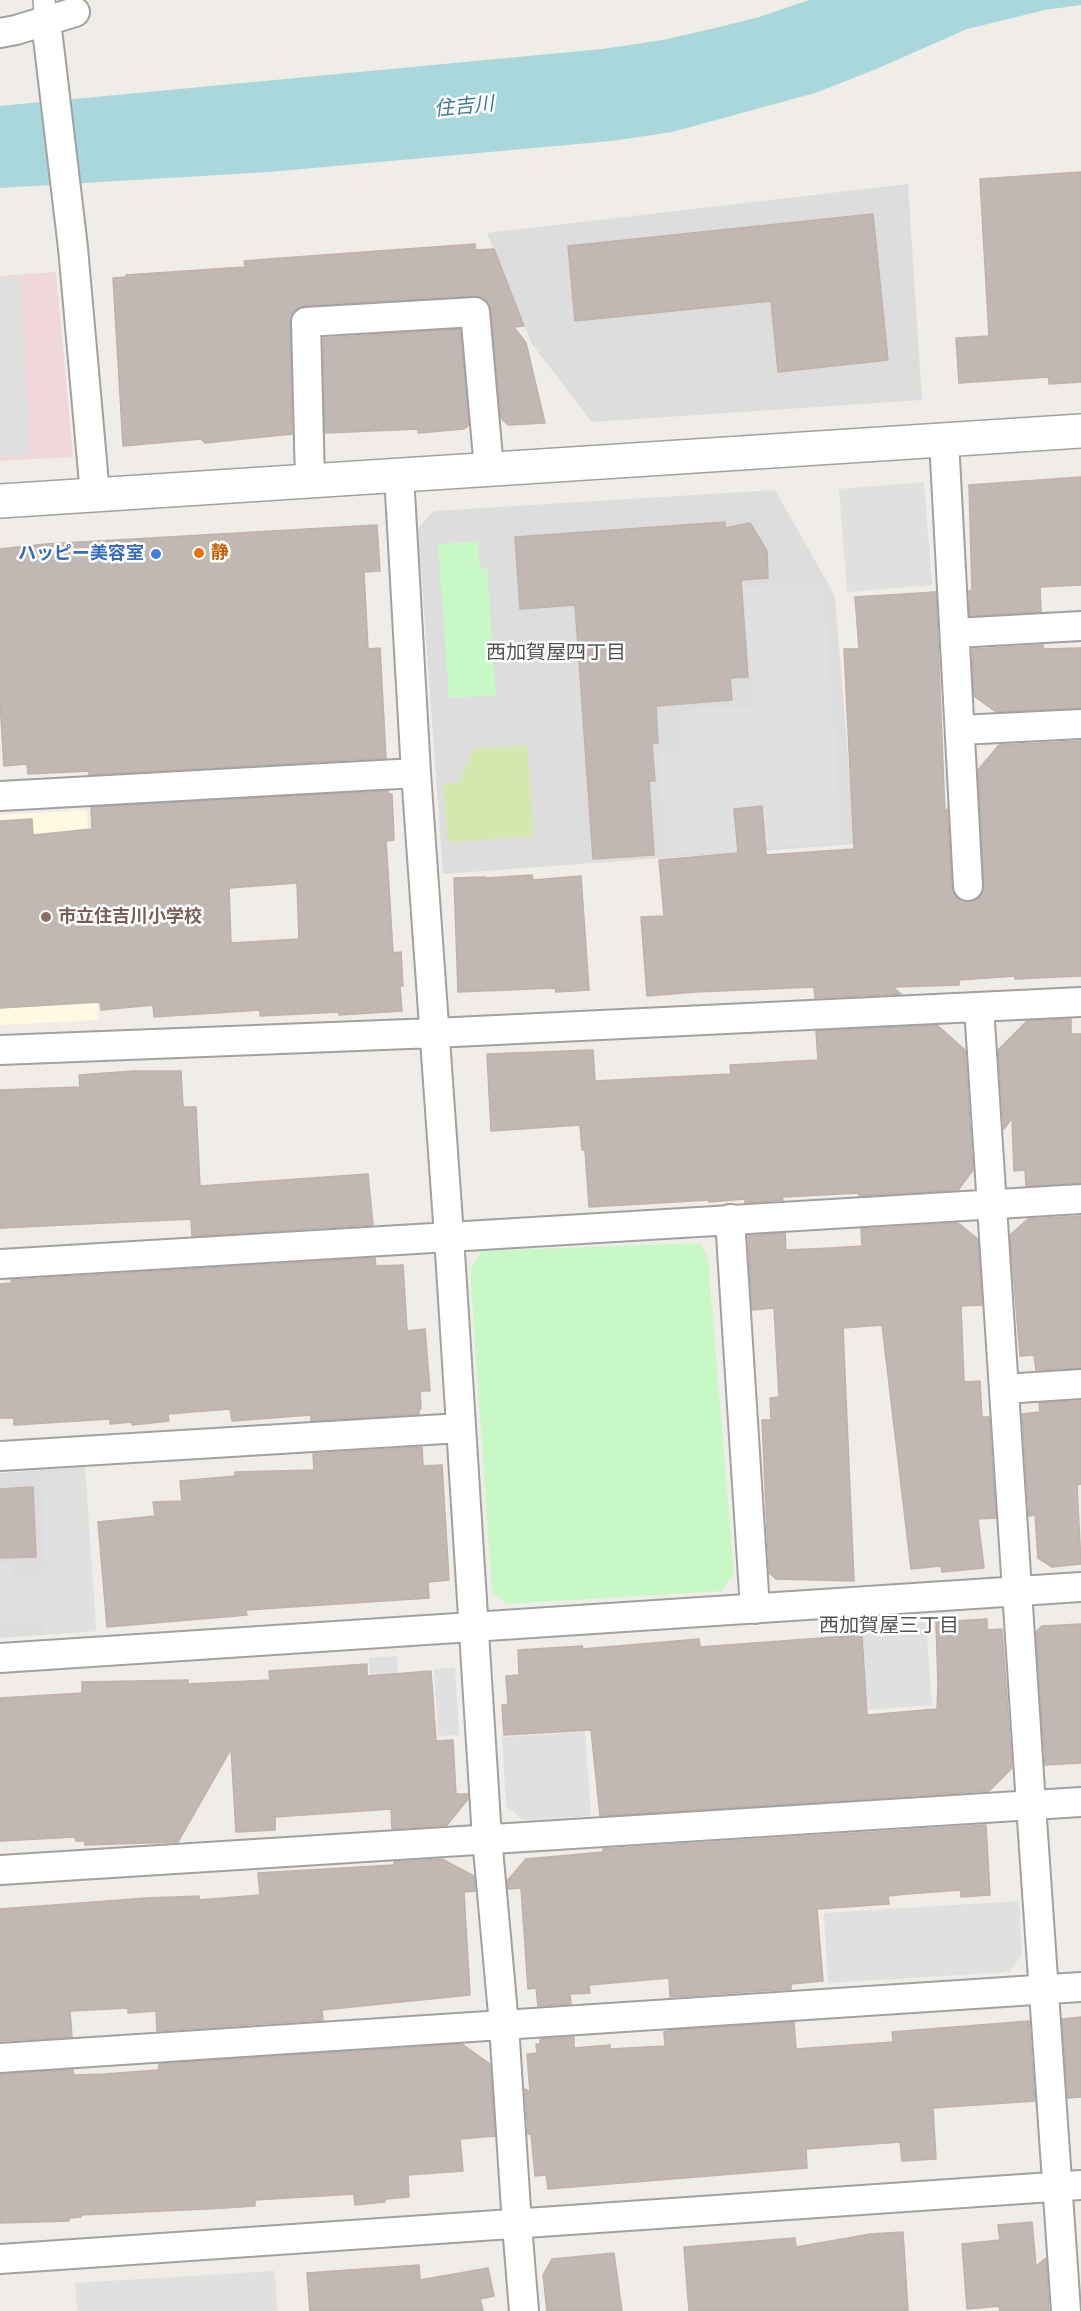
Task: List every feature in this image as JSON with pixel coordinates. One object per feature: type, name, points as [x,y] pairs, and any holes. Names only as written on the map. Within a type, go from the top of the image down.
[{"type":"street","points":[[0,33],[45,18],[75,12]]},
{"type":"street","points":[[45,18],[73,248],[95,495]]},
{"type":"street","points":[[310,481],[306,322],[475,312],[489,469]]},
{"type":"street","points":[[0,501],[1081,431]]},
{"type":"street","points":[[945,440],[968,886]]},
{"type":"street","points":[[399,475],[416,773],[449,1236],[487,1838],[504,2025],[524,2311]]},
{"type":"street","points":[[955,633],[1081,626]]},
{"type":"street","points":[[960,730],[1081,724]]},
{"type":"street","points":[[0,796],[416,773]]},
{"type":"street","points":[[0,1050],[434,1033],[1081,1002]]},
{"type":"street","points":[[979,1007],[1044,1989],[1069,2186],[1066,2311]]},
{"type":"street","points":[[0,1264],[1081,1200]]},
{"type":"street","points":[[730,1219],[755,1609]]},
{"type":"street","points":[[1004,1389],[1081,1384]]},
{"type":"street","points":[[0,1456],[461,1428]]},
{"type":"street","points":[[0,1658],[1081,1587]]},
{"type":"street","points":[[0,1870],[1081,1802]]},
{"type":"street","points":[[0,2058],[1081,1987]]},
{"type":"street","points":[[0,2259],[1069,2186]]},
{"type":"shaded area","points":[[908,184],[922,400],[592,422],[532,344],[487,233]]},
{"type":"shaded area","points":[[56,272],[73,457],[0,461],[0,276]]},
{"type":"shaded area","points":[[20,276],[30,455],[0,457],[0,277]]},
{"type":"shaded area","points":[[924,482],[932,585],[847,592],[839,489]]},
{"type":"shaded area","points":[[775,490],[835,596],[855,844],[443,874],[418,528],[434,511]]},
{"type":"shaded area","points":[[823,582],[842,842],[666,855],[659,752],[682,750],[679,711],[752,706],[744,587]]},
{"type":"shaded area","name":"市立住吉川小学校","points":[[87,810],[98,1020],[0,1025],[0,815]]},
{"type":"shaded area","points":[[85,1467],[96,1631],[0,1638],[0,1473]]},
{"type":"shaded area","points":[[85,1470],[96,1631],[44,1634],[43,1623],[0,1626],[0,1563],[13,1562],[14,1577],[47,1575],[40,1474]]},
{"type":"shaded area","points":[[926,1622],[932,1705],[868,1710],[862,1626]]},
{"type":"shaded area","points":[[397,1656],[402,1742],[374,1744],[369,1658]]},
{"type":"shaded area","points":[[455,1668],[459,1735],[438,1736],[434,1669]]},
{"type":"shaded area","points":[[585,1732],[591,1816],[523,1820],[506,1806],[502,1737]]},
{"type":"shaded area","points":[[1019,1901],[1022,1955],[1009,1972],[828,1983],[824,1913]]},
{"type":"shaded area","points":[[275,2271],[277,2311],[77,2311],[75,2283]]},
{"type":"green space","points":[[478,541],[480,569],[487,568],[496,695],[449,698],[438,544]]},
{"type":"green space","points":[[527,745],[534,836],[448,842],[443,784],[459,782],[473,749]]},
{"type":"green space","points":[[700,1243],[708,1259],[734,1575],[721,1591],[507,1604],[492,1592],[470,1269],[482,1251]]},
{"type":"water","name":"住吉川","points":[[809,0],[1081,0],[1081,5],[1045,10],[967,29],[815,93],[672,132],[611,141],[269,172],[0,188],[0,106],[602,49],[663,40],[715,28],[759,17]]},
{"type":"building","points":[[1081,172],[1081,382],[1049,384],[1049,377],[959,383],[956,338],[989,336],[980,179]]},
{"type":"building","points":[[873,214],[888,360],[778,372],[771,301],[575,321],[568,246]]},
{"type":"building","points":[[475,244],[476,250],[494,249],[524,326],[514,327],[526,343],[545,423],[508,425],[501,418],[491,310],[483,297],[474,296],[298,308],[292,314],[290,322],[292,434],[205,443],[201,439],[123,446],[113,278],[126,277],[126,275],[245,267],[244,261]]},
{"type":"building","points":[[460,329],[469,425],[464,429],[418,433],[418,429],[325,433],[323,338]]},
{"type":"building","points":[[1081,477],[1081,585],[1040,587],[1041,612],[970,616],[969,591],[972,590],[969,485]]},
{"type":"building","points":[[725,522],[725,528],[750,523],[767,551],[768,578],[741,580],[748,677],[730,678],[732,700],[656,706],[658,743],[652,743],[655,781],[649,781],[654,855],[593,859],[575,605],[520,609],[515,537]]},
{"type":"building","points":[[377,525],[380,571],[364,572],[368,649],[380,648],[386,758],[89,775],[89,771],[28,774],[27,764],[4,766],[0,702],[0,549],[46,544]]},
{"type":"building","points":[[936,592],[945,813],[947,809],[954,894],[960,900],[969,902],[977,899],[983,893],[978,770],[999,745],[1081,741],[1081,976],[1015,979],[1015,976],[959,980],[959,985],[893,987],[901,994],[815,998],[814,987],[647,996],[641,917],[664,916],[659,860],[738,853],[734,809],[762,806],[766,855],[854,849],[844,649],[859,649],[855,597]]},
{"type":"building","points":[[1043,645],[1043,649],[1081,648],[1081,708],[996,712],[974,696],[972,649]]},
{"type":"building","points":[[388,791],[388,794],[392,794],[394,840],[386,841],[393,953],[401,952],[402,1011],[260,1016],[260,1010],[154,1017],[153,1005],[101,1010],[100,1002],[0,1008],[0,821],[32,819],[33,835],[92,829],[91,807]],"holes":[[[297,883],[299,939],[231,943],[229,888]]]},
{"type":"building","points":[[532,875],[533,880],[581,876],[589,990],[556,992],[555,988],[458,992],[454,878]]},
{"type":"building","points":[[1071,1019],[1071,1034],[1081,1034],[1081,1183],[1026,1186],[1025,1170],[1014,1171],[1012,1118],[1004,1129],[998,1050],[1027,1021]]},
{"type":"building","points":[[937,1025],[965,1050],[973,1170],[958,1190],[859,1196],[859,1193],[782,1197],[783,1200],[745,1203],[745,1199],[589,1207],[585,1150],[582,1150],[580,1125],[491,1131],[487,1054],[593,1050],[595,1081],[731,1074],[730,1065],[818,1060],[816,1031]]},
{"type":"building","points":[[134,1071],[181,1071],[183,1107],[196,1107],[200,1186],[368,1174],[373,1225],[192,1236],[191,1219],[0,1228],[0,1090],[80,1087],[79,1075]]},
{"type":"building","points":[[1081,1216],[1081,1368],[1036,1370],[1034,1355],[1020,1356],[1010,1235],[1028,1219]]},
{"type":"building","points":[[958,1223],[978,1239],[982,1305],[961,1306],[964,1382],[980,1381],[982,1417],[989,1417],[996,1518],[978,1519],[984,1568],[942,1572],[941,1566],[911,1569],[882,1325],[843,1328],[854,1581],[776,1579],[769,1573],[762,1420],[771,1420],[770,1398],[779,1397],[774,1308],[752,1310],[748,1236],[785,1233],[786,1250],[831,1248],[862,1246],[861,1229]]},
{"type":"building","points":[[375,1258],[376,1266],[403,1265],[407,1331],[425,1329],[430,1391],[420,1391],[419,1414],[311,1421],[311,1415],[232,1421],[230,1409],[168,1414],[169,1421],[132,1425],[132,1422],[110,1424],[110,1419],[14,1425],[14,1418],[0,1418],[0,1284],[12,1283],[11,1280]]},
{"type":"building","points":[[1081,1401],[1081,1484],[1077,1485],[1081,1564],[1052,1567],[1038,1558],[1035,1515],[1029,1516],[1022,1414],[1040,1412],[1039,1403]]},
{"type":"building","points":[[422,1447],[423,1466],[442,1465],[449,1580],[428,1582],[429,1598],[246,1610],[247,1615],[107,1627],[98,1522],[155,1516],[153,1502],[182,1501],[180,1481],[235,1476],[235,1472],[314,1470],[313,1454]]},
{"type":"building","points":[[33,1487],[36,1557],[0,1558],[0,1489]]},
{"type":"building","points":[[987,1619],[987,1630],[1002,1629],[1012,1768],[989,1791],[600,1816],[591,1730],[504,1735],[502,1705],[508,1705],[506,1676],[519,1675],[518,1650],[582,1646],[583,1649],[699,1639],[700,1647],[862,1635],[867,1715],[937,1709],[936,1622]]},
{"type":"building","points":[[1081,1624],[1081,1763],[1045,1765],[1036,1632],[1042,1626]]},
{"type":"building","points":[[367,1664],[367,1676],[431,1671],[436,1741],[453,1740],[456,1794],[468,1794],[468,1799],[447,1825],[392,1829],[391,1809],[275,1817],[275,1830],[236,1832],[231,1749],[178,1842],[85,1845],[85,1841],[76,1841],[75,1837],[0,1841],[0,1698],[82,1693],[82,1682],[188,1680],[188,1684],[270,1680],[269,1671]]},
{"type":"building","points":[[986,1825],[990,1895],[961,1897],[961,1890],[906,1894],[888,1896],[889,1904],[817,1909],[823,1981],[791,1984],[791,1989],[670,1997],[669,1978],[589,1985],[590,1993],[570,1994],[571,2004],[538,2006],[536,1988],[528,1989],[521,1888],[508,1889],[507,1881],[526,1859],[603,1852],[603,1849]]},
{"type":"building","points":[[442,1859],[474,1876],[475,1891],[464,1892],[470,1995],[322,2010],[323,2020],[157,2031],[156,2011],[128,2013],[128,2008],[70,2011],[72,2037],[0,2041],[0,1909],[147,1898],[199,1896],[199,1900],[260,1895],[258,1873],[394,1865],[394,1862]]},
{"type":"building","points":[[1081,2017],[1081,2097],[1068,2098],[1062,2019]]},
{"type":"building","points":[[1029,2021],[1035,2101],[933,2108],[936,2159],[902,2161],[900,2142],[806,2149],[807,2168],[548,2189],[546,2175],[535,2176],[531,2134],[528,2134],[525,2089],[530,2092],[527,2054],[537,2053],[536,2044],[540,2044],[540,2039],[574,2037],[574,2048],[610,2045],[610,2049],[665,2046],[664,2032],[672,2030],[794,2022],[796,2049],[893,2042],[892,2032]]},
{"type":"building","points":[[462,2044],[490,2064],[495,2136],[460,2139],[463,2171],[408,2175],[409,2197],[355,2205],[354,2194],[255,2200],[255,2206],[81,2215],[81,2217],[69,2218],[69,2221],[0,2223],[0,2074],[73,2070],[74,2075],[104,2074],[158,2070],[159,2064]]},
{"type":"building","points":[[1032,2222],[1036,2266],[1046,2258],[1049,2311],[1000,2311],[999,2306],[967,2309],[962,2244],[1000,2240],[998,2225]]},
{"type":"building","points":[[903,2232],[908,2311],[689,2311],[684,2247],[795,2238],[796,2247],[871,2234]]},
{"type":"building","points":[[614,2253],[622,2311],[547,2311],[543,2275],[552,2259]]},
{"type":"building","points":[[419,2265],[420,2280],[488,2268],[494,2296],[480,2299],[483,2311],[310,2311],[307,2273]]},
{"type":"place","name":"静","points":[[199,553]]},
{"type":"place","name":"ハッピー美容室","points":[[156,554]]},
{"type":"place","name":"市立住吉川小学校","points":[[46,917]]},
{"type":"district","name":"西加賀屋四丁目","points":[[556,653]]},
{"type":"district","name":"西加賀屋三丁目","points":[[889,1626]]}]
